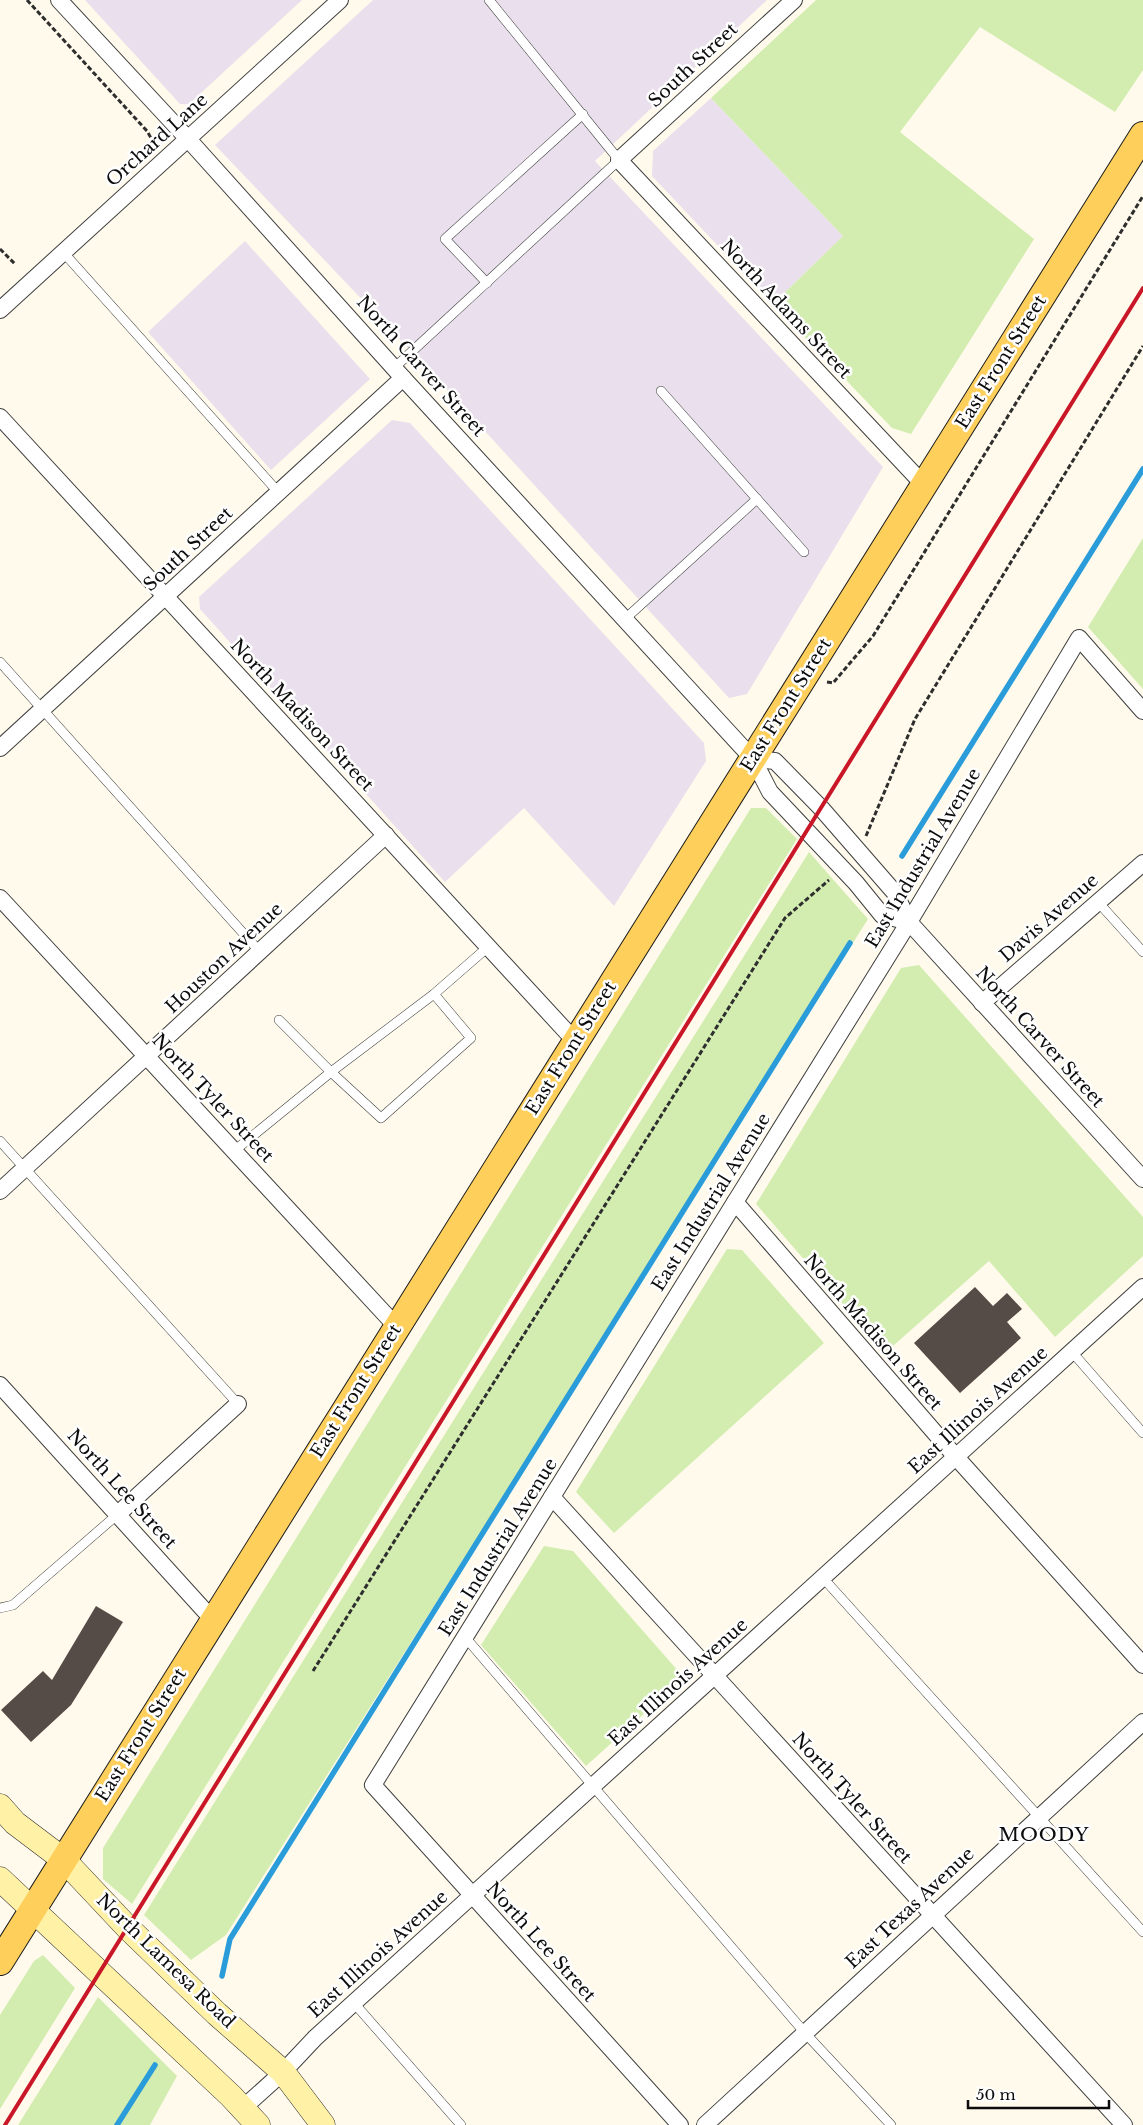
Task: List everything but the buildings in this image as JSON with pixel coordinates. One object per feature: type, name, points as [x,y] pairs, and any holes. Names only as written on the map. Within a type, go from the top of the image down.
[{"type":"main road","name":"East Front Street","points":[[0,1962],[396,1326],[1143,135]]},
{"type":"main road","name":"North Lamesa Road","points":[[0,1806],[15,1823],[64,1860],[127,1927],[217,2014],[283,2072],[323,2125]]},
{"type":"main road","points":[[0,1879],[250,2117]]},
{"type":"street","name":"North Carver Street","points":[[59,0],[188,138],[399,373],[753,759],[770,792],[856,883],[882,914],[909,922]]},
{"type":"street","name":"Orchard Lane","points":[[0,310],[340,0]]},
{"type":"street","name":"South Street","points":[[619,160],[794,0]]},
{"type":"street","name":"North Adams Street","points":[[619,160],[924,484]]},
{"type":"street","name":"South Street","points":[[0,748],[279,493],[399,373]]},
{"type":"street","name":"North Madison Street","points":[[0,417],[575,1041]]},
{"type":"street","name":"East Industrial Avenue","points":[[373,1785],[909,922],[1078,638],[1143,711]]},
{"type":"street","name":"North Carver Street","points":[[753,759],[775,761],[821,808],[895,893],[909,922],[1143,1179]]},
{"type":"street","name":"Houston Avenue","points":[[0,1191],[386,836]]},
{"type":"street","name":"Davis Avenue","points":[[982,1002],[1143,863]]},
{"type":"street","name":"North Tyler Street","points":[[0,898],[396,1326]]},
{"type":"street","name":"North Madison Street","points":[[735,1202],[956,1457],[1143,1665]]},
{"type":"street","name":"East Illinois Avenue","points":[[250,2117],[283,2072],[315,2038],[1143,1287]]},
{"type":"street","name":"North Lee Street","points":[[0,1385],[213,1620]]},
{"type":"street","points":[[118,1514],[238,1404]]},
{"type":"street","name":"North Tyler Street","points":[[552,1497],[1124,2125]]},
{"type":"street","name":"East Texas Avenue","points":[[705,2125],[1143,1722]]},
{"type":"street","name":"North Lee Street","points":[[373,1785],[680,2125]]},
{"type":"lane","points":[[399,373],[487,283],[619,160],[489,0]]},
{"type":"lane","points":[[487,283],[445,239],[583,114]]},
{"type":"lane","points":[[63,252],[279,493]]},
{"type":"lane","points":[[661,391],[804,552]]},
{"type":"lane","points":[[625,619],[757,500]]},
{"type":"lane","points":[[0,662],[260,952]]},
{"type":"lane","points":[[1098,902],[1143,952]]},
{"type":"lane","points":[[234,1151],[331,1072],[434,994],[488,947]]},
{"type":"lane","points":[[279,1020],[331,1072],[382,1118],[471,1038],[434,994]]},
{"type":"lane","points":[[0,1141],[238,1404]]},
{"type":"lane","points":[[1072,1352],[1143,1433]]},
{"type":"lane","points":[[0,1608],[13,1605],[118,1514]]},
{"type":"lane","points":[[823,1578],[1143,1932]]},
{"type":"lane","points":[[465,1637],[805,2032],[891,2125]]},
{"type":"lane","points":[[354,2003],[461,2125]]},
{"type":"path","points":[[27,0],[147,131],[163,162]]},
{"type":"path","points":[[804,677],[833,683],[873,636],[1143,196]]},
{"type":"path","points":[[0,249],[15,264]]},
{"type":"path","points":[[859,852],[916,719],[1143,346]]},
{"type":"path","points":[[313,1671],[784,918],[841,869]]},
{"type":"shaded area","points":[[85,0],[302,0],[189,104],[180,104]]},
{"type":"shaded area","points":[[373,0],[767,0],[595,161],[883,467],[747,694],[729,698],[429,370],[215,145]]},
{"type":"shaded area","points":[[711,98],[843,236],[773,304],[652,176],[653,151]]},
{"type":"shaded area","points":[[245,241],[370,379],[271,470],[148,332]]},
{"type":"shaded area","points":[[392,420],[410,423],[704,743],[706,761],[614,906],[524,808],[445,882],[200,609],[199,597]]},
{"type":"green space","points":[[816,0],[1143,0],[1143,70],[1115,112],[980,27],[900,132],[1034,239],[911,434],[892,428],[773,304],[843,236],[711,98]]},
{"type":"green space","points":[[1143,538],[1143,689],[1088,627]]},
{"type":"green space","points":[[751,808],[766,808],[797,839],[132,1904],[103,1879],[103,1848]]},
{"type":"green space","points":[[809,852],[868,919],[226,1935],[191,1960],[144,1915]]},
{"type":"green space","points":[[919,965],[1143,1217],[1143,1256],[1055,1337],[989,1261],[885,1353],[756,1204],[901,968]]},
{"type":"green space","points":[[727,1249],[742,1250],[824,1343],[614,1533],[576,1492]]},
{"type":"green space","points":[[544,1546],[573,1551],[679,1672],[676,1685],[586,1766],[481,1645]]},
{"type":"green space","points":[[43,1955],[75,1988],[0,2109],[0,2015],[34,1961]]},
{"type":"green space","points":[[98,1997],[177,2076],[150,2125],[18,2125]]},
{"type":"waterway","points":[[902,856],[1143,469]]},
{"type":"waterway","points":[[222,1976],[230,1939],[850,943]]},
{"type":"waterway","points":[[117,2125],[155,2065]]},
{"type":"railway","points":[[5,2125],[1143,288]]},
{"type":"district","name":"MOODY","points":[[1044,1834]]}]
